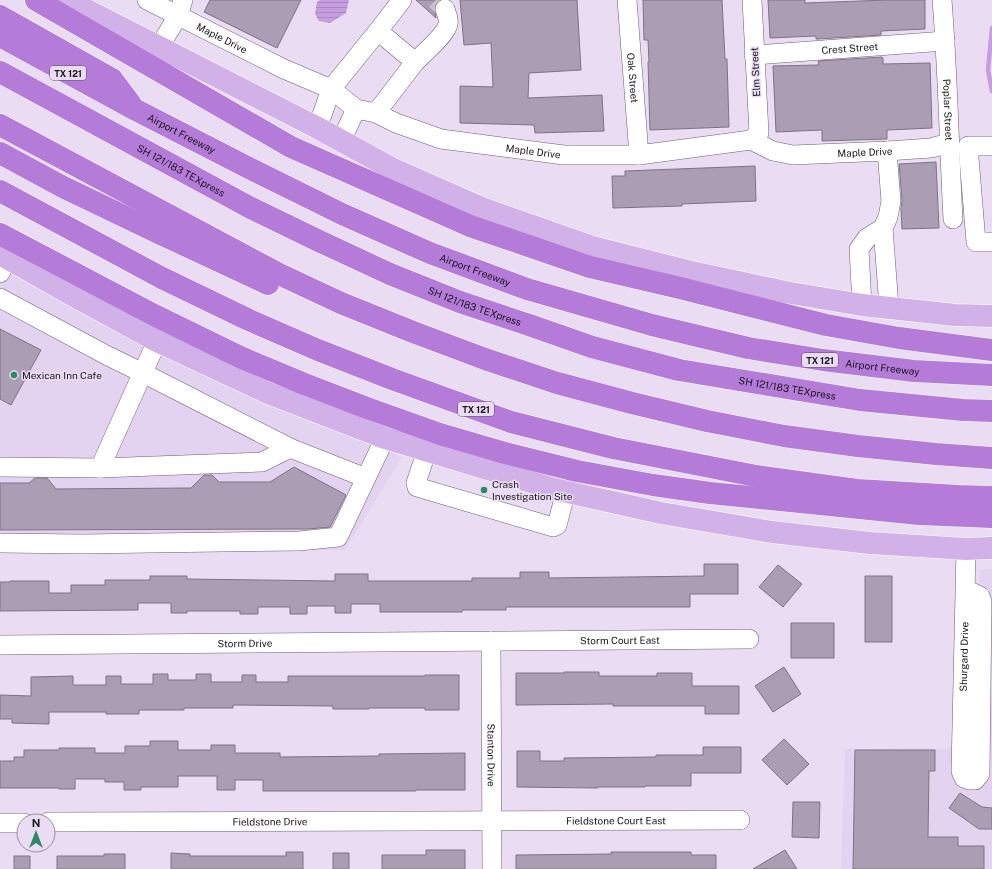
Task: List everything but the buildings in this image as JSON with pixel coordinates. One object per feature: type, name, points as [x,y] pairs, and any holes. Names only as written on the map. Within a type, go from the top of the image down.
[{"type":"highway","points":[[36,0],[291,147],[470,226],[590,267],[826,325],[900,338],[992,350]]},
{"type":"highway","points":[[0,16],[112,79],[136,110]]},
{"type":"highway","name":"Airport Freeway","points":[[0,36],[136,110],[342,214],[430,253],[527,289],[652,325],[748,348],[823,360],[899,369],[992,375]]},
{"type":"highway","name":"SH 121/183 TEXpress","points":[[0,72],[244,204],[390,274],[460,302],[592,347],[679,370],[860,400],[963,410],[992,411]]},
{"type":"highway","points":[[0,124],[279,274],[341,303],[485,359],[557,383],[707,421],[784,436],[858,446],[992,458]]},
{"type":"highway","points":[[0,153],[63,187],[271,285],[341,303]]},
{"type":"highway","name":"TX 121","points":[[0,191],[162,278],[249,320],[318,350],[392,379],[511,422],[613,448],[756,476],[857,490],[958,496],[992,496]]},
{"type":"highway","points":[[0,234],[156,316],[240,357],[374,411],[440,434],[505,453],[577,471],[653,485],[710,493],[919,514],[992,517]]},
{"type":"main road","points":[[67,0],[316,127],[391,168],[484,209],[592,247],[698,274],[785,292],[862,305],[956,315],[992,316]]},
{"type":"main road","points":[[3,262],[72,295],[157,341],[268,393],[385,438],[554,489],[661,513],[772,532],[870,543],[992,548]]},
{"type":"street","points":[[316,127],[331,89],[402,0]]},
{"type":"street","name":"Oak Street","points":[[627,0],[639,155]]},
{"type":"street","name":"Elm Street","points":[[751,140],[759,133],[752,0]]},
{"type":"street","name":"Poplar Street","points":[[942,0],[953,219]]},
{"type":"street","name":"Maple Drive","points":[[150,1],[180,8],[284,68],[331,89],[356,109],[376,113],[396,123],[442,139],[564,155],[639,155],[751,140],[773,151],[793,155],[930,148],[949,144]]},
{"type":"street","points":[[159,47],[180,8]]},
{"type":"street","points":[[376,113],[415,62],[448,26],[448,18],[445,9]]},
{"type":"street","points":[[378,31],[415,62]]},
{"type":"street","name":"Crest Street","points":[[754,55],[945,41]]},
{"type":"street","points":[[341,141],[356,109]]},
{"type":"street","points":[[992,146],[968,146],[976,242],[992,242]]},
{"type":"street","points":[[887,151],[891,202],[888,217],[883,228],[889,308]]},
{"type":"street","points":[[862,305],[859,249],[867,238],[883,228]]},
{"type":"street","points":[[0,298],[73,338],[290,448],[366,478]]},
{"type":"street","points":[[100,468],[157,341]]},
{"type":"street","points":[[0,543],[82,544],[299,541],[338,537],[385,438]]},
{"type":"street","points":[[0,467],[100,468],[262,462],[290,448]]},
{"type":"street","points":[[427,450],[416,483],[418,487],[553,527],[557,525],[566,492]]},
{"type":"street","name":"Shurgard Drive","points":[[960,765],[966,548]]},
{"type":"street","name":"Storm Court East","points":[[491,641],[749,640]]},
{"type":"street","name":"Storm Drive","points":[[0,646],[491,641]]},
{"type":"street","name":"Stanton Drive","points":[[491,641],[492,869]]},
{"type":"street","name":"Fieldstone Court East","points":[[492,820],[740,820]]},
{"type":"street","name":"Fieldstone Drive","points":[[56,822],[492,820]]},
{"type":"street","points":[[0,823],[16,823]]},
{"type":"shaded area","points":[[320,0],[349,0],[346,13],[330,23],[319,21],[315,14],[317,2]]},
{"type":"shaded area","points":[[0,268],[93,317],[200,370],[402,457],[345,550],[0,551]]},
{"type":"shaded area","points":[[980,569],[992,569],[992,869],[841,869],[845,749],[972,748]]},
{"type":"waterway","points":[[992,28],[988,70],[992,91]]},
{"type":"tunnel","points":[[436,0],[445,9]]},
{"type":"place","name":"Mexican Inn Cafe","points":[[14,375]]},
{"type":"place","name":"Crash Investigation Site","points":[[484,490]]}]
